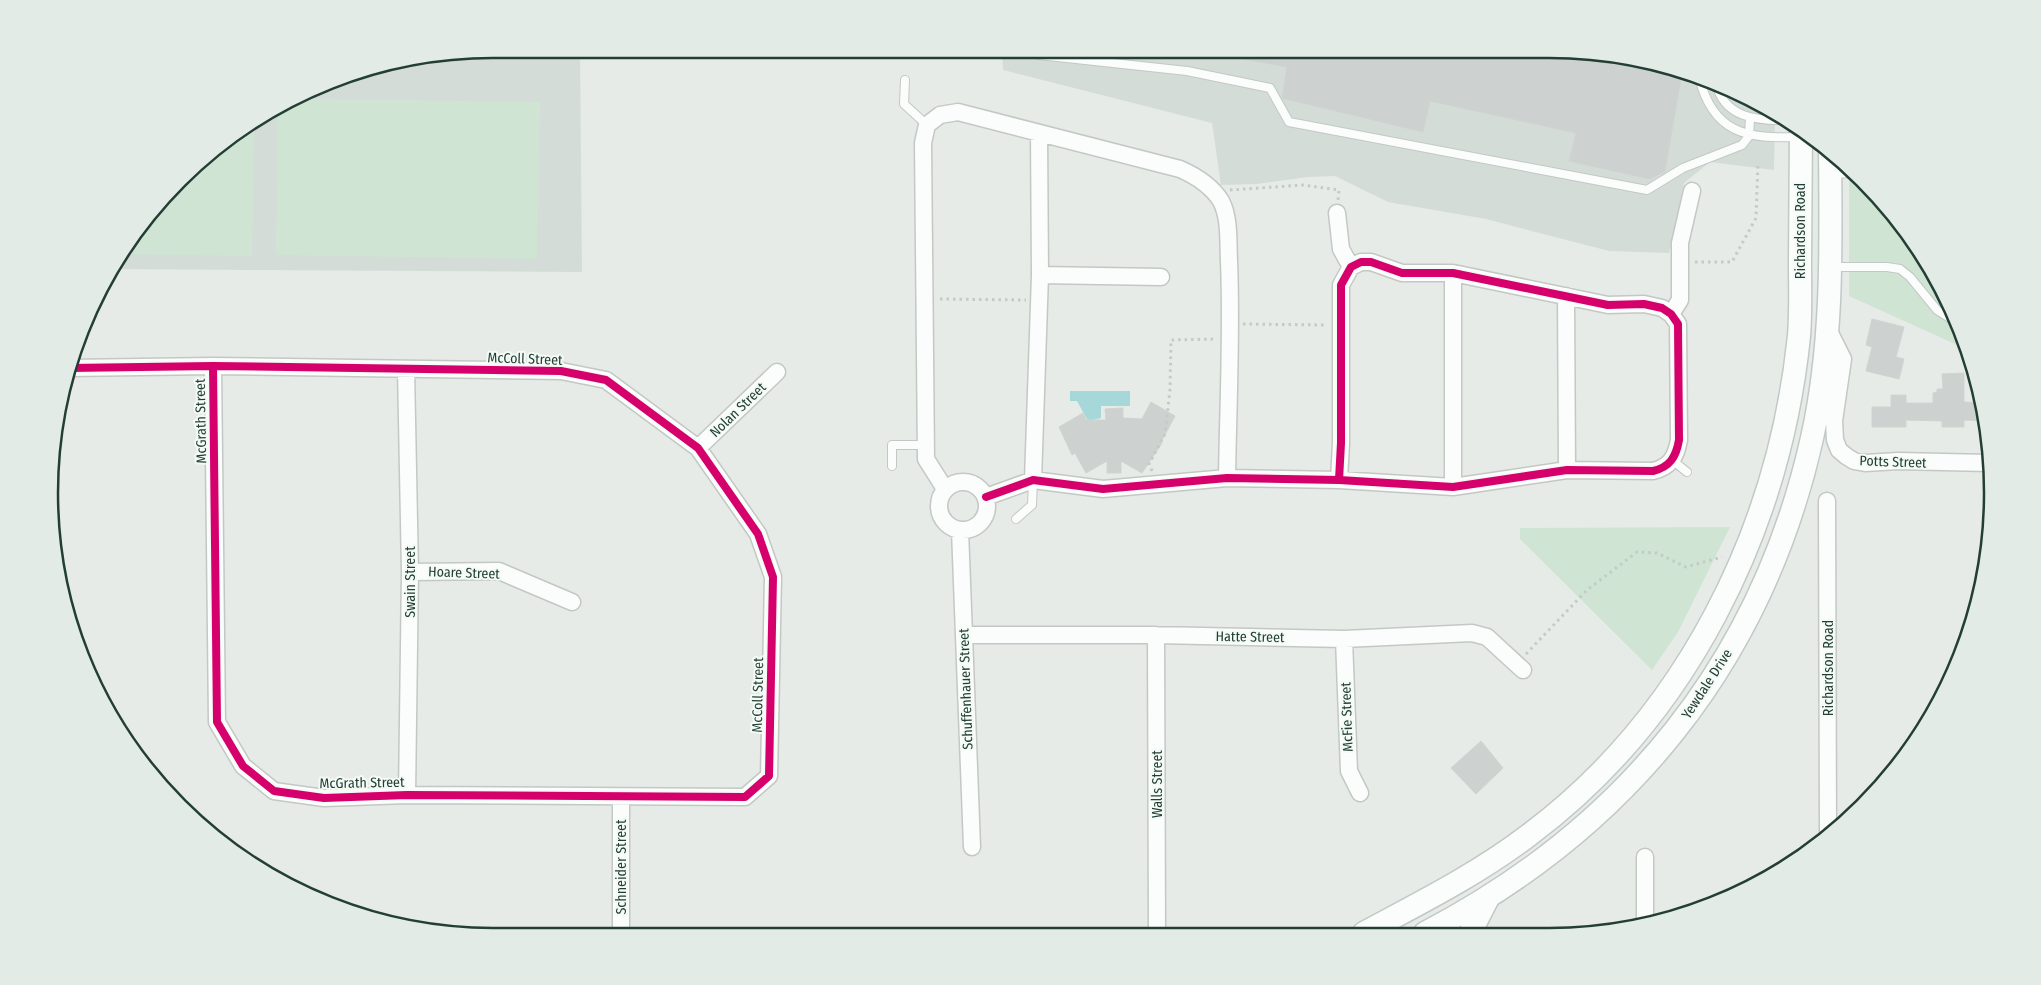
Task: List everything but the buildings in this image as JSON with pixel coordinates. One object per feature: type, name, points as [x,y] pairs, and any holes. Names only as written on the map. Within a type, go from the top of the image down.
[{"type":"main road","name":"Richardson Road","points":[[1799,137],[1799,333]]},
{"type":"main road","name":"Richardson Road","points":[[1827,327],[1830,163]]},
{"type":"main road","name":"Yewdale Drive","points":[[1434,928],[1488,898],[1536,865],[1594,818],[1637,777],[1697,702],[1724,661],[1770,573],[1798,491],[1812,437],[1822,379],[1827,327]]},
{"type":"main road","name":"Yewdale Drive","points":[[1373,928],[1471,875],[1529,835],[1605,767],[1640,729],[1665,697],[1712,626],[1752,536],[1783,434],[1793,382],[1799,333]]},
{"type":"main road","points":[[1473,928],[1488,898]]},
{"type":"street","points":[[945,489],[926,459],[923,143],[927,125],[940,115],[958,112],[1180,169],[1196,176],[1221,202],[1228,229],[1230,331],[1227,478]]},
{"type":"street","points":[[1033,480],[1040,275],[1039,133]]},
{"type":"street","points":[[1671,314],[1680,300],[1682,281],[1679,262],[1680,243],[1692,191]]},
{"type":"street","points":[[1337,213],[1341,249],[1350,267]]},
{"type":"street","points":[[986,497],[1033,480],[1103,489],[1227,478],[1338,480],[1453,488],[1567,470],[1653,472],[1663,469],[1677,453],[1679,440],[1678,324],[1671,314],[1662,308],[1644,304],[1608,305],[1453,272],[1402,273],[1371,262],[1361,262],[1350,267],[1340,285],[1341,444],[1338,480]]},
{"type":"street","points":[[1453,272],[1453,488]]},
{"type":"street","points":[[1040,275],[1161,277]]},
{"type":"street","points":[[1566,296],[1567,470]]},
{"type":"street","name":"Potts Street","points":[[1827,327],[1844,359],[1835,431],[1835,440],[1839,450],[1854,461],[1864,463],[1898,461],[1983,463]]},
{"type":"street","name":"McColl Street","points":[[76,368],[212,366],[561,371],[606,380],[698,448],[758,534],[773,577],[768,776]]},
{"type":"street","name":"McGrath Street","points":[[212,366],[217,722],[243,766],[274,791],[324,798],[407,795],[622,798],[745,797],[768,776]]},
{"type":"street","name":"Swain Street","points":[[406,369],[410,572],[407,795]]},
{"type":"street","name":"Nolan Street","points":[[698,448],[777,372]]},
{"type":"street","points":[[967,482],[981,490],[986,497],[987,505],[982,521],[969,530],[960,530],[946,524],[938,511],[938,503],[945,489],[952,484],[967,482]]},
{"type":"street","name":"Richardson Road","points":[[1827,501],[1828,826]]},
{"type":"street","name":"Schuffenhauer Street","points":[[960,530],[972,847]]},
{"type":"street","name":"Hoare Street","points":[[410,572],[499,570],[572,602]]},
{"type":"street","name":"Hatte Street","points":[[965,635],[1156,634],[1344,639],[1472,633],[1487,637],[1520,666]]},
{"type":"street","name":"Walls Street","points":[[1156,634],[1157,928]]},
{"type":"street","name":"McFie Street","points":[[1344,639],[1350,771],[1360,793]]},
{"type":"street","name":"Schneider Street","points":[[622,798],[622,928]]},
{"type":"street","points":[[1645,857],[1645,916]]},
{"type":"lane","points":[[1067,58],[1187,71],[1270,88],[1288,122],[1647,190],[1683,168],[1742,145],[1749,136],[1750,118]]},
{"type":"lane","points":[[905,80],[904,104],[927,125]]},
{"type":"lane","points":[[1702,86],[1706,100],[1718,119],[1731,128],[1749,136],[1790,131]]},
{"type":"lane","points":[[1718,92],[1736,112],[1750,118],[1782,126]]},
{"type":"lane","points":[[1829,267],[1887,267],[1900,269],[1910,277],[1937,310],[1946,315]]},
{"type":"lane","points":[[892,466],[892,445],[926,445]]},
{"type":"lane","points":[[1672,460],[1687,472]]},
{"type":"lane","points":[[1016,519],[1032,505],[1033,480]]},
{"type":"path","points":[[1679,262],[1732,262],[1756,218],[1758,163]]},
{"type":"path","points":[[1215,194],[1222,190],[1303,185],[1339,190],[1337,213]]},
{"type":"path","points":[[924,299],[1039,300]]},
{"type":"path","points":[[1156,484],[1150,464],[1165,434],[1170,390],[1171,340],[1230,331],[1340,325]]},
{"type":"path","points":[[1520,666],[1587,590],[1637,552],[1657,552],[1686,567],[1727,555]]},
{"type":"shaded area","points":[[464,58],[580,58],[582,272],[120,269],[147,228],[165,206],[206,165],[251,131],[300,102],[380,72],[436,61]]},
{"type":"shaded area","points":[[1002,58],[1577,58],[1605,61],[1661,72],[1688,81],[1741,102],[1775,122],[1774,170],[1710,162],[1684,183],[1669,253],[1609,251],[1486,219],[1388,202],[1335,176],[1308,177],[1257,184],[1221,185],[1212,123],[1003,70]]},
{"type":"green space","points":[[307,99],[540,102],[537,259],[276,255],[278,114]]},
{"type":"green space","points":[[254,129],[252,256],[129,254],[147,228],[185,185],[228,147]]},
{"type":"green space","points":[[1849,178],[1876,206],[1910,251],[1939,300],[1957,345],[1849,296]]},
{"type":"green space","points":[[1730,527],[1678,632],[1652,670],[1520,539],[1520,528]]},
{"type":"water","points":[[1070,391],[1130,391],[1130,406],[1101,406],[1101,418],[1088,421],[1077,401],[1070,401]]},
{"type":"cycle path","points":[[986,497],[1033,480],[1103,489],[1227,478],[1339,480],[1453,487],[1567,470],[1653,471],[1668,464],[1674,456],[1679,440],[1678,324],[1671,314],[1662,308],[1644,304],[1608,305],[1453,273],[1402,273],[1371,262],[1361,262],[1351,267],[1341,285],[1341,443],[1339,480]]},
{"type":"cycle path","points":[[76,368],[213,366]]},
{"type":"cycle path","points":[[213,366],[561,371],[606,380],[698,448],[758,534],[773,577],[769,776],[745,797],[407,795],[324,798],[274,791],[243,766],[217,722],[213,366]]}]
